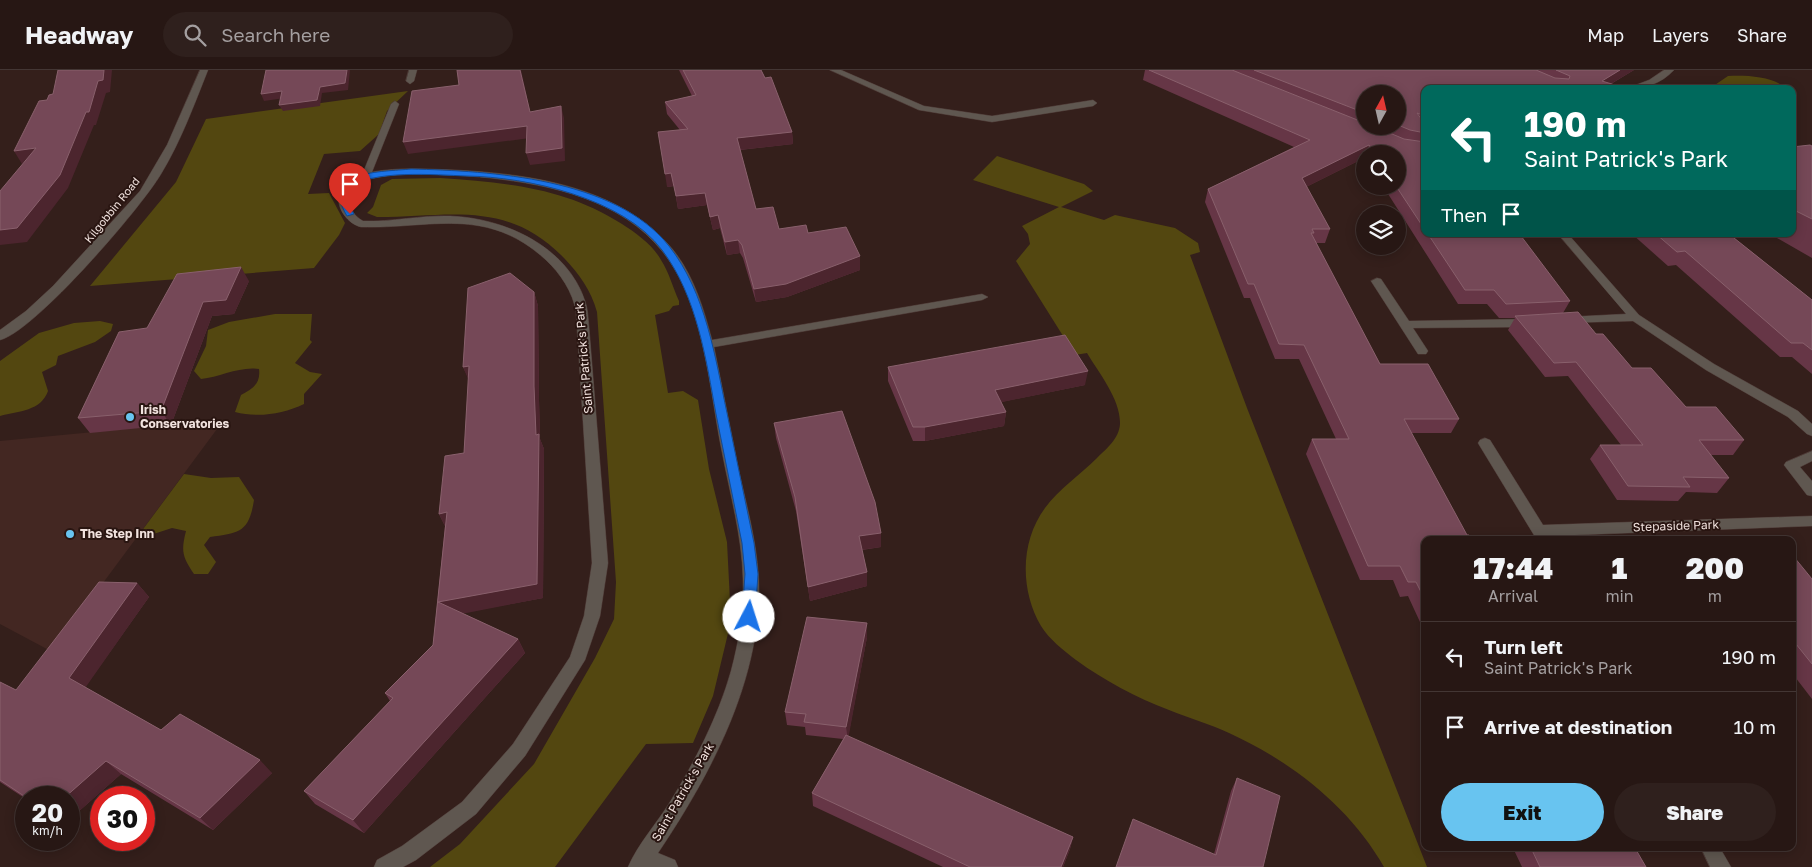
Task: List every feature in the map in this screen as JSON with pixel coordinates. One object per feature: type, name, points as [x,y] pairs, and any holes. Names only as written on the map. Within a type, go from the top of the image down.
[{"type":"street","name":"Kilgobbin Road","points":[[0,336],[35,310],[79,268],[147,187],[175,139],[204,70]]},
{"type":"street","points":[[410,81],[413,70]]},
{"type":"street","points":[[834,70],[922,108],[992,119],[1093,103]]},
{"type":"street","points":[[1642,85],[1652,82],[1670,70]]},
{"type":"street","points":[[366,176],[395,104]]},
{"type":"street","name":"Saint Patrick's Park","points":[[384,867],[409,853],[469,808],[518,750],[577,660],[592,616],[600,563],[583,327],[578,297],[557,265],[537,247],[514,232],[491,224],[449,219],[383,224],[357,223],[346,209],[344,202],[345,189],[352,181],[366,176],[420,172],[505,176],[566,189],[613,208],[632,218],[657,238],[666,248],[690,293],[708,344],[748,543],[751,602],[739,667],[729,702],[707,755],[642,862],[668,867]]},
{"type":"street","points":[[1566,237],[1635,317],[1710,367],[1793,414],[1812,431]]},
{"type":"street","points":[[1377,282],[1422,351]]},
{"type":"street","points":[[708,344],[982,297]]},
{"type":"street","points":[[1557,321],[1635,317]]},
{"type":"street","points":[[1404,325],[1538,322]]},
{"type":"street","name":"Stepaside Park","points":[[1484,443],[1542,535],[1812,521]]},
{"type":"street","points":[[1812,456],[1791,465],[1812,492]]},
{"type":"street","points":[[1712,851],[1721,867]]},
{"type":"shaded area","points":[[1728,76],[1751,76],[1775,81],[1781,85],[1715,85]]},
{"type":"shaded area","points":[[408,91],[387,111],[379,134],[360,151],[324,154],[308,194],[329,193],[345,223],[339,235],[314,268],[90,286],[176,182],[206,119]]},
{"type":"shaded area","points":[[997,156],[1084,184],[1093,191],[1061,207],[1104,220],[1115,215],[1175,228],[1198,243],[1200,252],[1190,255],[1247,408],[1427,867],[1384,867],[1370,845],[1336,806],[1317,788],[1275,757],[1229,733],[1156,705],[1109,682],[1066,652],[1044,631],[1034,612],[1026,582],[1027,551],[1031,536],[1045,508],[1063,488],[1112,443],[1120,424],[1113,396],[1087,353],[1075,355],[1016,261],[1030,244],[1028,234],[1022,226],[1059,207],[973,180]]},
{"type":"shaded area","points":[[440,178],[512,185],[534,189],[579,202],[622,224],[654,249],[666,270],[679,301],[679,305],[673,306],[669,311],[655,315],[668,393],[683,391],[698,400],[709,469],[727,542],[731,621],[713,696],[693,743],[646,744],[555,867],[430,867],[460,844],[534,764],[595,658],[614,619],[616,582],[597,312],[588,289],[564,258],[543,239],[521,227],[499,219],[476,215],[377,217],[367,213],[373,207],[381,185],[392,179]]},
{"type":"shaded area","points":[[275,314],[312,314],[310,340],[312,342],[295,363],[310,372],[322,374],[304,394],[304,404],[270,414],[253,415],[235,412],[241,395],[252,388],[259,379],[259,369],[237,370],[201,379],[194,371],[206,346],[208,330],[229,322]]},
{"type":"shaded area","points":[[100,321],[113,324],[111,331],[95,342],[58,356],[56,365],[42,372],[48,391],[40,403],[22,411],[0,416],[0,361],[39,333],[74,323]]},
{"type":"shaded area","name":"The Step Inn","points":[[198,422],[217,429],[97,591],[60,656],[0,624],[0,441]]},
{"type":"shaded area","points":[[184,474],[211,478],[239,477],[254,500],[246,525],[236,532],[210,537],[204,545],[216,562],[208,574],[194,574],[187,562],[183,549],[186,531],[172,528],[135,540]]},
{"type":"building","points":[[58,70],[104,70],[103,80],[98,81],[89,112],[86,112],[60,175],[17,228],[0,230],[0,191],[36,148],[14,151],[39,101],[47,100],[49,95],[53,94]]},
{"type":"building","points":[[266,70],[347,70],[345,83],[320,87],[317,100],[279,105],[282,91],[261,94]]},
{"type":"building","points":[[457,70],[520,70],[530,112],[561,106],[562,148],[526,153],[527,126],[403,142],[412,91],[459,85]]},
{"type":"building","points":[[683,70],[761,70],[765,78],[771,77],[792,132],[737,138],[756,209],[773,207],[779,229],[806,225],[808,233],[846,227],[860,256],[786,284],[754,289],[742,245],[738,240],[725,242],[718,215],[710,217],[705,193],[676,196],[671,173],[665,174],[658,132],[688,129],[665,102],[696,95]]},
{"type":"building","points":[[1149,70],[1232,70],[1356,119],[1356,135],[1394,135],[1404,139],[1421,141],[1421,224],[1402,195],[1406,195],[1406,145],[1356,145],[1356,151],[1302,178],[1330,229],[1312,229],[1314,233],[1311,233],[1380,364],[1428,364],[1459,419],[1404,419],[1467,535],[1470,536],[1421,536],[1421,592],[1416,582],[1408,582],[1400,566],[1368,566],[1312,439],[1349,439],[1304,345],[1279,344],[1254,284],[1248,284],[1208,189],[1310,140]]},
{"type":"building","points":[[1254,70],[1536,70],[1555,78],[1569,79],[1570,76],[1556,70],[1620,70],[1602,81],[1615,85],[1421,85],[1421,114],[1417,113],[1421,118],[1421,132],[1406,128],[1406,85],[1356,85],[1356,110]]},
{"type":"building","points":[[1812,146],[1812,219],[1796,211],[1796,147]]},
{"type":"building","points":[[1430,237],[1522,237],[1570,301],[1506,304],[1494,290],[1465,290]]},
{"type":"building","points":[[1660,237],[1733,237],[1812,300],[1812,350],[1803,343],[1791,343],[1685,251],[1677,252]]},
{"type":"building","points":[[241,267],[226,300],[203,302],[161,411],[78,418],[119,332],[147,328],[177,274]]},
{"type":"building","points":[[510,273],[534,292],[534,386],[536,435],[539,434],[537,584],[438,602],[518,639],[353,820],[304,791],[393,698],[385,693],[433,645],[447,512],[439,514],[445,456],[464,453],[469,366],[463,367],[468,288]]},
{"type":"building","points":[[1578,312],[1596,334],[1603,334],[1632,368],[1651,368],[1686,407],[1716,407],[1744,440],[1699,440],[1729,478],[1683,477],[1690,487],[1628,486],[1600,445],[1643,445],[1576,362],[1554,363],[1515,316]]},
{"type":"building","points":[[1065,335],[1088,371],[995,390],[1006,412],[925,427],[913,427],[888,367]]},
{"type":"building","points":[[842,411],[875,502],[881,533],[859,536],[867,572],[808,587],[795,497],[774,423]]},
{"type":"building","points":[[1796,559],[1812,579],[1812,664],[1796,644]]},
{"type":"building","points":[[99,582],[137,583],[69,678],[161,730],[180,714],[260,760],[200,818],[155,791],[155,786],[147,786],[106,761],[78,786],[15,786],[15,790],[0,780],[0,682],[16,690]]},
{"type":"building","points":[[807,617],[867,623],[846,727],[804,722],[806,714],[785,712]]},
{"type":"building","points":[[846,735],[1073,837],[1061,867],[970,867],[812,793]]},
{"type":"building","points":[[1237,778],[1280,796],[1263,867],[1116,867],[1133,819],[1216,855]]},
{"type":"building","points":[[1532,851],[1637,851],[1646,867],[1540,867]]},
{"type":"place","name":"Irish Conservatories","points":[[130,417]]},
{"type":"place","name":"The Step Inn","points":[[70,534]]},
{"type":"route","points":[[350,214],[344,202],[345,189],[352,181],[366,176],[411,172],[470,173],[505,176],[566,189],[613,208],[632,218],[657,238],[666,248],[680,272],[695,304],[708,344],[748,543],[751,574],[749,617]]}]
